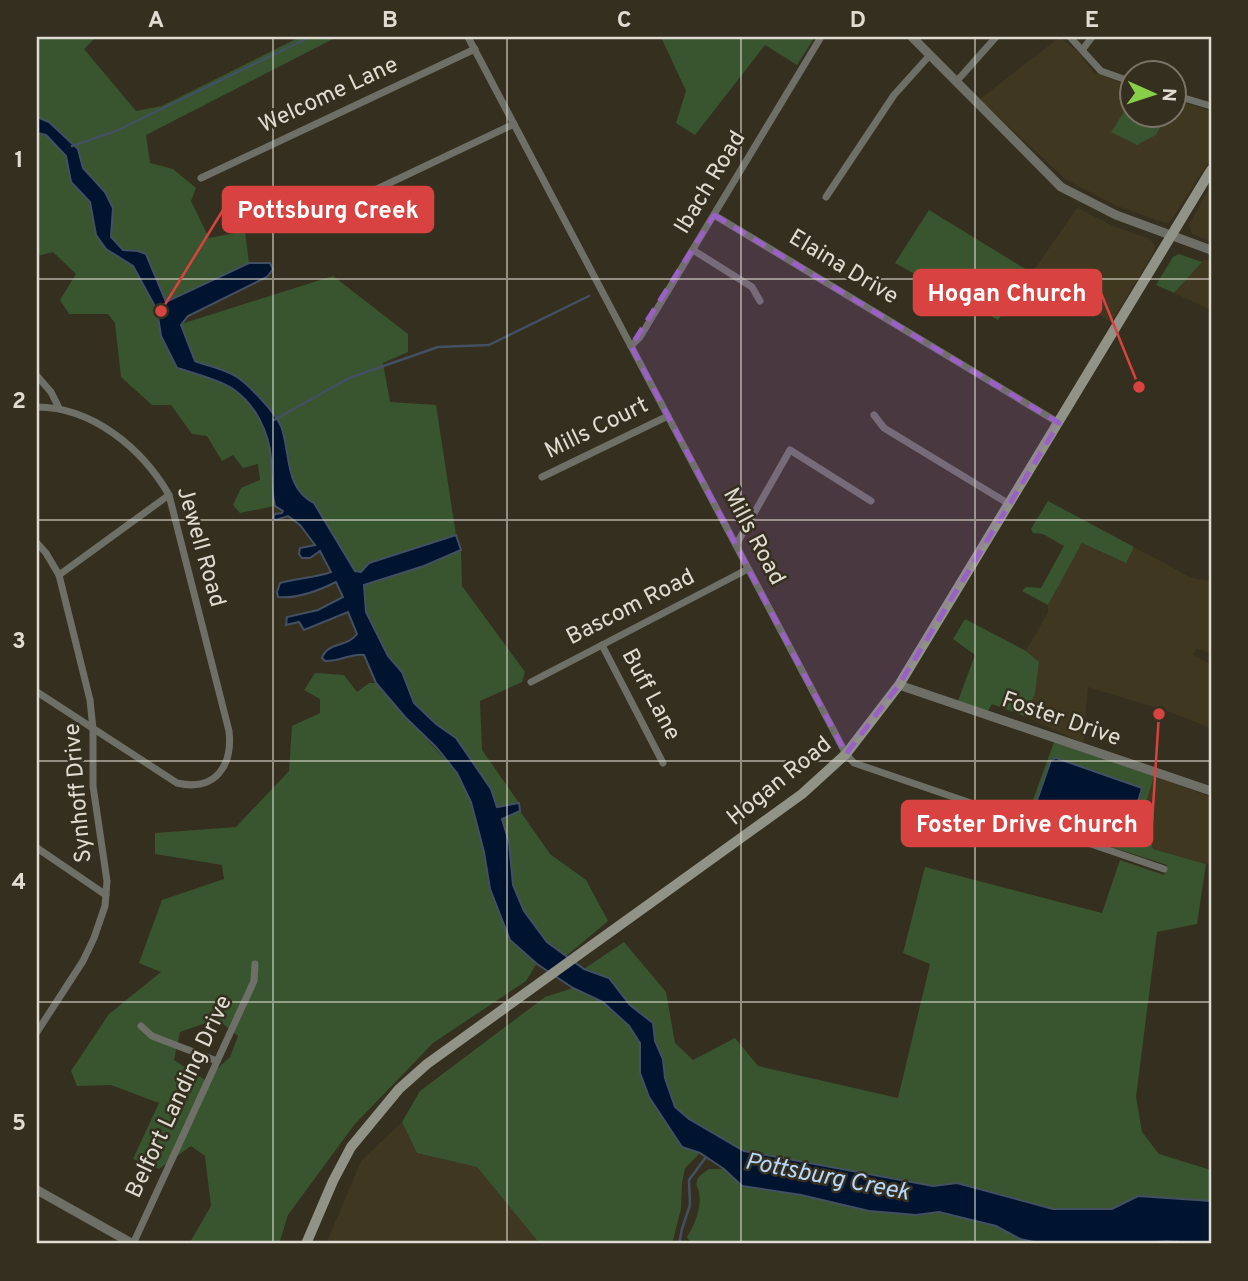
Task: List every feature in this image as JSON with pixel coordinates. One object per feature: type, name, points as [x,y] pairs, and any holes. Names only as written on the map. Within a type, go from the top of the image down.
[{"type":"main road","name":"Hogan Road","points":[[306,1244],[351,1147],[385,1104],[427,1064],[788,805],[846,754],[899,685],[1211,170]]},
{"type":"street","name":"Mills Road","points":[[468,37],[846,754]]},
{"type":"street","name":"Ibach Road","points":[[631,346],[640,337],[821,37]]},
{"type":"street","points":[[912,37],[1061,187],[1092,205],[1211,250]]},
{"type":"street","points":[[956,82],[996,37]]},
{"type":"street","points":[[1070,37],[1101,71],[1118,77]]},
{"type":"street","points":[[1083,49],[1092,37]]},
{"type":"street","name":"Welcome Lane","points":[[201,178],[475,49]]},
{"type":"street","points":[[826,197],[894,94],[930,55]]},
{"type":"street","points":[[1188,100],[1211,107]]},
{"type":"street","points":[[358,198],[514,124]]},
{"type":"street","name":"Elaina Drive","points":[[714,215],[1059,423]]},
{"type":"street","points":[[693,250],[752,287],[760,301]]},
{"type":"street","points":[[37,376],[51,392],[59,408]]},
{"type":"street","name":"Jewell Road","points":[[37,407],[75,412],[130,446],[149,466],[169,495],[229,731],[230,751],[224,768],[218,775],[193,785],[177,783],[93,729]]},
{"type":"street","points":[[874,415],[884,428],[1009,504]]},
{"type":"street","name":"Mills Court","points":[[542,477],[668,416]]},
{"type":"street","points":[[736,545],[790,450],[871,502]]},
{"type":"street","points":[[59,575],[169,495]]},
{"type":"street","name":"Synhoff Drive","points":[[37,543],[59,575],[90,700],[93,729],[92,778],[105,858],[106,895],[102,920],[83,961],[38,1027]]},
{"type":"street","name":"Bascom Road","points":[[531,682],[748,569]]},
{"type":"street","name":"Buff Lane","points":[[602,645],[663,763]]},
{"type":"street","name":"Foster Drive","points":[[899,685],[1211,791]]},
{"type":"street","points":[[37,692],[93,729]]},
{"type":"street","points":[[846,754],[854,763],[1164,869]]},
{"type":"street","points":[[37,848],[106,895]]},
{"type":"street","name":"Belfort Landing Drive","points":[[133,1244],[254,981],[255,964]]},
{"type":"street","points":[[141,1026],[152,1036],[217,1061]]},
{"type":"street","points":[[37,1189],[133,1244]]},
{"type":"highlighted area","points":[[714,215],[1059,423],[899,685],[846,754],[631,346]]},
{"type":"shaded area","points":[[1060,37],[1079,53],[1093,72],[1118,82],[1118,130],[1132,130],[1137,145],[1156,135],[1159,130],[1188,130],[1188,104],[1211,111],[1211,158],[1170,222],[1165,223],[1117,206],[1065,179],[980,99]]},
{"type":"shaded area","points":[[1211,185],[1211,242],[1192,234],[1189,225]]},
{"type":"shaded area","points":[[1077,208],[1113,226],[1150,239],[1155,246],[1154,252],[1111,322],[1032,273]]},
{"type":"shaded area","points":[[1204,259],[1211,262],[1211,310],[1174,293]]},
{"type":"shaded area","points":[[1082,543],[1126,563],[1134,547],[1192,578],[1211,581],[1211,654],[1196,648],[1193,655],[1211,664],[1211,728],[1170,712],[1088,687],[1083,743],[1024,716],[1035,694],[1039,662],[1026,651]]},
{"type":"shaded area","points":[[1154,776],[1211,797],[1211,865],[1153,849],[1143,813]]},
{"type":"shaded area","points":[[402,1122],[417,1153],[477,1167],[540,1244],[326,1244],[361,1161]]},
{"type":"green space","points":[[37,37],[96,37],[84,49],[136,111],[162,106],[300,37],[337,37],[146,135],[150,163],[173,169],[196,188],[191,201],[209,238],[245,231],[249,263],[166,302],[146,254],[123,250],[111,237],[113,208],[105,192],[83,168],[78,149],[49,122],[37,117]]},
{"type":"green space","points":[[661,37],[815,37],[797,65],[765,45],[695,135],[676,123],[686,91]]},
{"type":"green space","points":[[1118,121],[1118,130],[1159,130],[1156,135],[1137,145],[1111,132]]},
{"type":"green space","points":[[37,133],[46,135],[66,156],[71,182],[90,202],[96,235],[106,249],[133,266],[157,310],[161,336],[177,367],[228,385],[248,402],[254,411],[270,448],[275,506],[240,513],[233,505],[241,488],[260,480],[258,464],[243,468],[233,455],[222,461],[207,436],[192,434],[171,405],[152,405],[121,377],[115,323],[108,314],[69,314],[60,300],[76,274],[53,252],[37,256]]},
{"type":"green space","points":[[929,210],[1032,273],[998,320],[895,263]]},
{"type":"green space","points":[[1179,254],[1202,262],[1174,293],[1156,285],[1173,257]]},
{"type":"green space","points":[[333,276],[408,334],[408,352],[383,363],[390,402],[436,405],[456,535],[369,563],[361,572],[355,571],[293,484],[280,424],[237,377],[195,361],[181,324]]},
{"type":"green space","points":[[1048,501],[1134,547],[1126,563],[1082,543],[1048,605],[1022,591],[1026,587],[1041,588],[1064,546],[1043,534],[1033,533],[1031,529]]},
{"type":"green space","points":[[461,550],[462,586],[525,672],[522,682],[480,701],[482,750],[519,803],[498,807],[491,789],[456,738],[414,703],[402,672],[388,656],[366,612],[364,585],[424,566]]},
{"type":"green space","points":[[965,619],[1026,651],[1039,662],[1035,694],[1024,716],[992,704],[988,711],[958,701],[975,655],[953,639]]},
{"type":"green space","points":[[315,673],[344,675],[357,692],[369,683],[376,683],[457,773],[471,802],[490,889],[510,940],[537,963],[526,981],[433,1043],[354,1125],[288,1215],[279,1244],[189,1244],[211,1206],[205,1156],[191,1146],[159,1169],[133,1159],[159,1103],[111,1085],[77,1086],[71,1071],[109,1014],[161,972],[139,963],[162,900],[224,879],[222,865],[155,854],[155,833],[236,827],[289,771],[292,726],[320,713],[320,699],[304,690]],"holes":[[[217,1019],[238,1036],[230,1057],[205,1080],[174,1060],[180,1032]]]},
{"type":"green space","points":[[1054,742],[1154,776],[1143,813],[1153,849],[1206,864],[1197,924],[1157,932],[1136,1097],[1142,1132],[1159,1154],[1211,1170],[1211,1201],[1138,1196],[1112,1209],[1053,1209],[957,1183],[933,1186],[744,1151],[689,1119],[675,1107],[665,1078],[663,1059],[655,1041],[653,1023],[630,1005],[609,978],[584,969],[624,942],[666,992],[675,1043],[693,1060],[735,1038],[758,1066],[898,1098],[930,964],[903,953],[925,867],[1102,913],[1120,860],[1164,875],[1167,865],[1026,819]],"holes":[[[1052,758],[1140,787],[1142,792],[1135,812],[1143,839],[1036,803]]]},
{"type":"green space","points":[[520,811],[550,854],[586,880],[608,921],[566,956],[547,942],[524,911],[513,885],[509,842],[502,819]]},
{"type":"green space","points":[[573,988],[603,1002],[629,1026],[640,1043],[640,1073],[682,1147],[700,1153],[685,1168],[681,1209],[672,1244],[540,1244],[477,1167],[417,1153],[402,1122],[420,1091],[545,997]]},
{"type":"green space","points":[[709,1169],[724,1169],[742,1186],[801,1195],[869,1211],[916,1215],[938,1212],[996,1226],[1020,1239],[1043,1244],[692,1244],[687,1237],[699,1209],[700,1198],[696,1183]]},
{"type":"water","points":[[37,117],[49,122],[78,149],[83,168],[105,192],[113,208],[111,237],[123,250],[146,254],[166,302],[249,263],[270,263],[273,269],[267,277],[188,316],[181,325],[195,361],[237,377],[255,392],[273,414],[281,426],[293,479],[304,496],[314,503],[355,571],[361,572],[369,563],[456,535],[461,550],[424,566],[364,585],[366,612],[388,656],[402,672],[414,703],[456,738],[491,789],[497,807],[519,803],[520,811],[502,819],[509,842],[513,885],[524,911],[547,942],[584,969],[609,978],[630,1005],[653,1023],[655,1041],[663,1059],[665,1078],[675,1107],[689,1119],[744,1151],[933,1186],[957,1183],[1053,1209],[1112,1209],[1138,1196],[1211,1201],[1211,1244],[1170,1241],[1154,1244],[1043,1244],[1020,1239],[996,1226],[939,1212],[916,1215],[869,1211],[801,1195],[742,1186],[724,1169],[700,1153],[682,1147],[649,1097],[640,1073],[640,1043],[629,1026],[603,1002],[573,988],[537,964],[510,940],[490,889],[471,802],[457,773],[376,683],[364,655],[330,661],[322,658],[328,649],[357,634],[348,612],[304,630],[299,622],[286,625],[287,617],[318,610],[343,597],[336,582],[308,594],[278,597],[280,583],[331,572],[320,551],[310,558],[302,558],[299,554],[300,548],[315,545],[300,525],[288,516],[276,520],[273,518],[275,514],[283,511],[275,506],[270,448],[260,419],[248,402],[233,389],[177,368],[161,336],[157,310],[133,266],[106,249],[96,235],[90,202],[71,182],[66,156],[46,135],[37,133]]},
{"type":"water","points":[[1056,758],[1142,788],[1135,812],[1143,839],[1141,843],[1037,808],[1036,803],[1051,760]]},
{"type":"waterway","points":[[72,146],[116,131],[310,37]]},
{"type":"waterway","points":[[274,420],[349,378],[438,347],[489,345],[589,296]]},
{"type":"waterway","points":[[679,1244],[690,1205],[689,1180],[706,1157]]},
{"type":"place","name":"Pottsburg Creek","points":[[161,311]]},
{"type":"place","name":"Hogan Church","points":[[1139,387]]},
{"type":"place","name":"Foster Drive Church","points":[[1159,714]]}]
